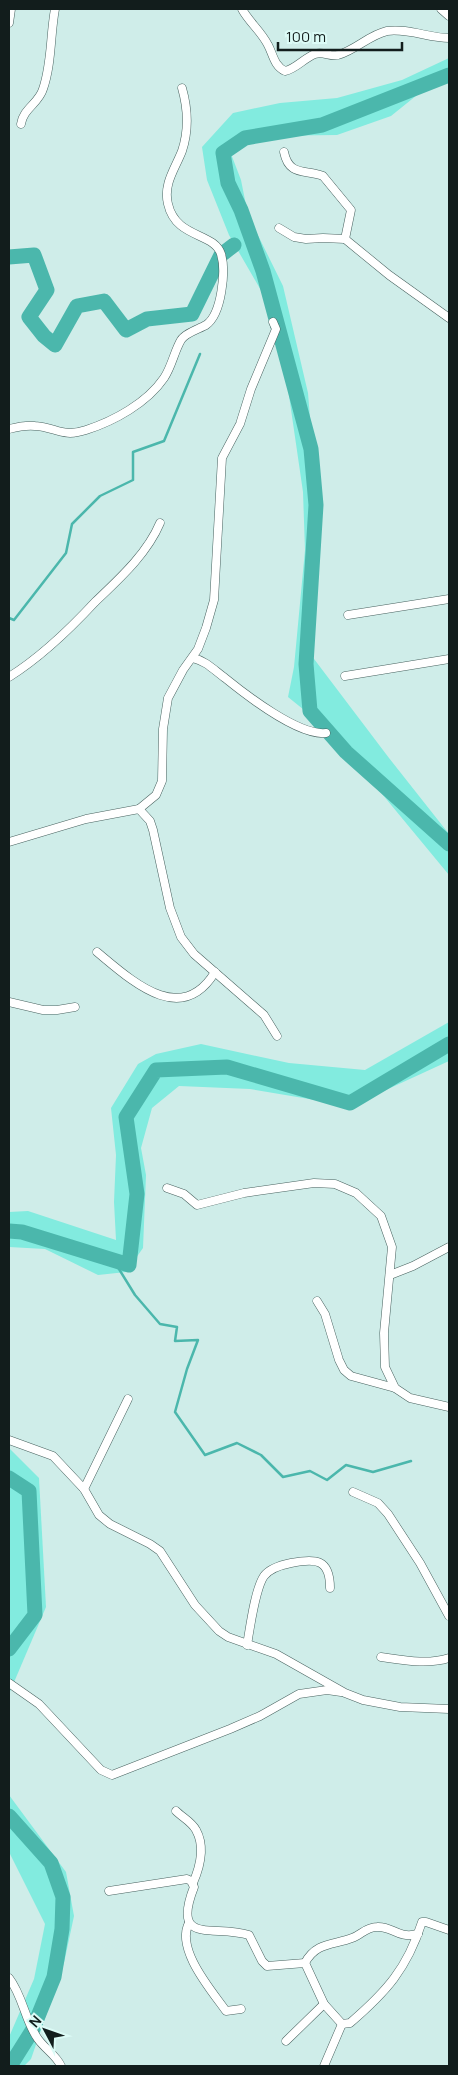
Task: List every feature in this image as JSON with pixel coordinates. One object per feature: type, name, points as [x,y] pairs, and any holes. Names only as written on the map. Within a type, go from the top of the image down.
[{"type":"street","points":[[9,23],[11,9]]},
{"type":"street","points":[[21,124],[23,115],[43,92],[50,61],[50,40],[54,9]]},
{"type":"street","points":[[242,9],[264,37],[275,62],[285,71],[291,70],[316,54],[323,53],[332,56],[339,54],[373,36],[388,31],[449,38]]},
{"type":"street","points":[[441,9],[449,16]]},
{"type":"street","points":[[9,429],[36,426],[70,434],[109,420],[132,408],[164,379],[182,338],[209,324],[218,311],[221,298],[221,255],[217,247],[187,231],[174,220],[168,204],[167,187],[185,137],[187,106],[182,88]]},
{"type":"street","points":[[284,152],[289,164],[298,171],[323,176],[351,210],[345,239]]},
{"type":"street","points":[[279,228],[294,238],[345,239],[389,276],[449,318]]},
{"type":"street","points":[[9,842],[86,819],[139,809],[150,801],[160,788],[162,781],[163,729],[168,698],[203,638],[214,600],[222,458],[240,424],[251,389],[276,329],[273,322]]},
{"type":"street","points":[[9,677],[54,644],[84,615],[134,561],[151,540],[160,523]]},
{"type":"street","points":[[348,615],[449,599]]},
{"type":"street","points":[[193,658],[208,664],[267,709],[298,726],[317,733],[326,733]]},
{"type":"street","points":[[345,676],[449,658]]},
{"type":"street","points":[[139,809],[150,821],[176,926],[187,946],[264,1015],[277,1036]]},
{"type":"street","points":[[97,952],[135,984],[165,997],[182,997],[198,992],[208,985],[215,972]]},
{"type":"street","points":[[9,1002],[43,1010],[75,1007]]},
{"type":"street","points":[[167,1188],[184,1194],[197,1206],[266,1189],[324,1183],[346,1188],[362,1198],[381,1216],[392,1247],[384,1351],[385,1367],[395,1388]]},
{"type":"street","points":[[390,1275],[414,1266],[449,1248]]},
{"type":"street","points":[[318,1301],[326,1314],[339,1360],[344,1370],[351,1376],[395,1388],[410,1398],[449,1408]]},
{"type":"street","points":[[84,1489],[128,1400]]},
{"type":"street","points":[[9,1440],[53,1456],[84,1489],[99,1515],[110,1524],[160,1551],[195,1605],[218,1631],[247,1645],[285,1658],[345,1693]]},
{"type":"street","points":[[353,1492],[378,1503],[388,1514],[420,1563],[449,1616]]},
{"type":"street","points":[[247,1645],[261,1581],[269,1570],[306,1559],[318,1561],[326,1568],[330,1588]]},
{"type":"street","points":[[381,1656],[416,1661],[441,1661],[449,1658]]},
{"type":"street","points":[[9,1682],[38,1704],[101,1770],[112,1775],[230,1729],[260,1716],[299,1694],[326,1690],[345,1693],[376,1703],[449,1709]]},
{"type":"street","points":[[176,1811],[190,1823],[197,1833],[201,1858],[193,1883],[194,1887],[187,1904],[186,1913],[189,1923],[193,1927],[249,1935],[262,1961],[267,1966],[305,1963]]},
{"type":"street","points":[[109,1890],[187,1879],[193,1883]]},
{"type":"street","points":[[418,1934],[404,1936],[382,1927],[371,1927],[352,1939],[326,1945],[308,1956],[305,1963],[324,2004],[342,2024],[350,2024],[390,1985],[406,1960],[424,1922],[449,1930]]},
{"type":"street","points":[[189,1923],[185,1942],[202,1977],[226,2011],[241,2009]]},
{"type":"street","points":[[9,1978],[28,2014],[32,2031],[42,2046],[57,2059],[61,2066]]},
{"type":"street","points":[[286,2042],[324,2004]]},
{"type":"street","points":[[324,2066],[342,2024]]},
{"type":"shaded area","points":[[449,58],[449,77],[427,87],[391,116],[337,135],[253,136],[228,146],[241,180],[248,215],[283,286],[308,393],[315,480],[314,542],[305,647],[449,834],[449,875],[330,731],[288,697],[294,667],[305,550],[303,492],[278,320],[229,235],[207,180],[202,147],[233,113],[280,103],[337,98],[402,80]]},
{"type":"shaded area","points":[[449,1022],[449,1061],[351,1106],[250,1089],[179,1086],[152,1108],[141,1148],[146,1175],[143,1248],[126,1272],[98,1275],[45,1249],[9,1247],[9,1212],[28,1211],[116,1240],[114,1202],[116,1155],[111,1108],[138,1064],[156,1054],[201,1044],[289,1063],[365,1070]]},
{"type":"shaded area","points":[[9,1448],[39,1478],[46,1607],[9,1694]]},
{"type":"shaded area","points":[[9,1795],[66,1872],[74,1916],[64,1963],[31,2059],[24,2066],[9,2066],[9,2037],[34,1979],[45,1924],[9,1852]]},
{"type":"waterway","points":[[449,75],[322,125],[245,138],[223,153],[228,183],[241,210],[263,271],[311,449],[316,505],[306,664],[310,711],[346,752],[449,844]]},
{"type":"waterway","points":[[9,257],[34,255],[47,290],[29,317],[44,336],[55,345],[77,306],[104,301],[126,330],[147,319],[192,314],[221,255],[234,245]]},
{"type":"waterway","points":[[9,618],[14,620],[66,553],[72,524],[100,496],[133,480],[133,452],[164,441],[200,354]]},
{"type":"waterway","points":[[9,1231],[22,1232],[129,1265],[137,1194],[126,1117],[156,1070],[227,1067],[350,1103],[449,1044]]},
{"type":"waterway","points":[[114,1261],[135,1295],[160,1324],[177,1327],[175,1341],[198,1340],[187,1369],[175,1412],[205,1455],[237,1443],[261,1455],[283,1477],[310,1471],[327,1480],[346,1465],[373,1472],[411,1461]]},
{"type":"waterway","points":[[9,1478],[29,1491],[35,1615],[9,1649]]},
{"type":"waterway","points":[[9,1816],[51,1863],[63,1897],[62,1929],[54,1977],[32,2031],[10,2066]]}]
